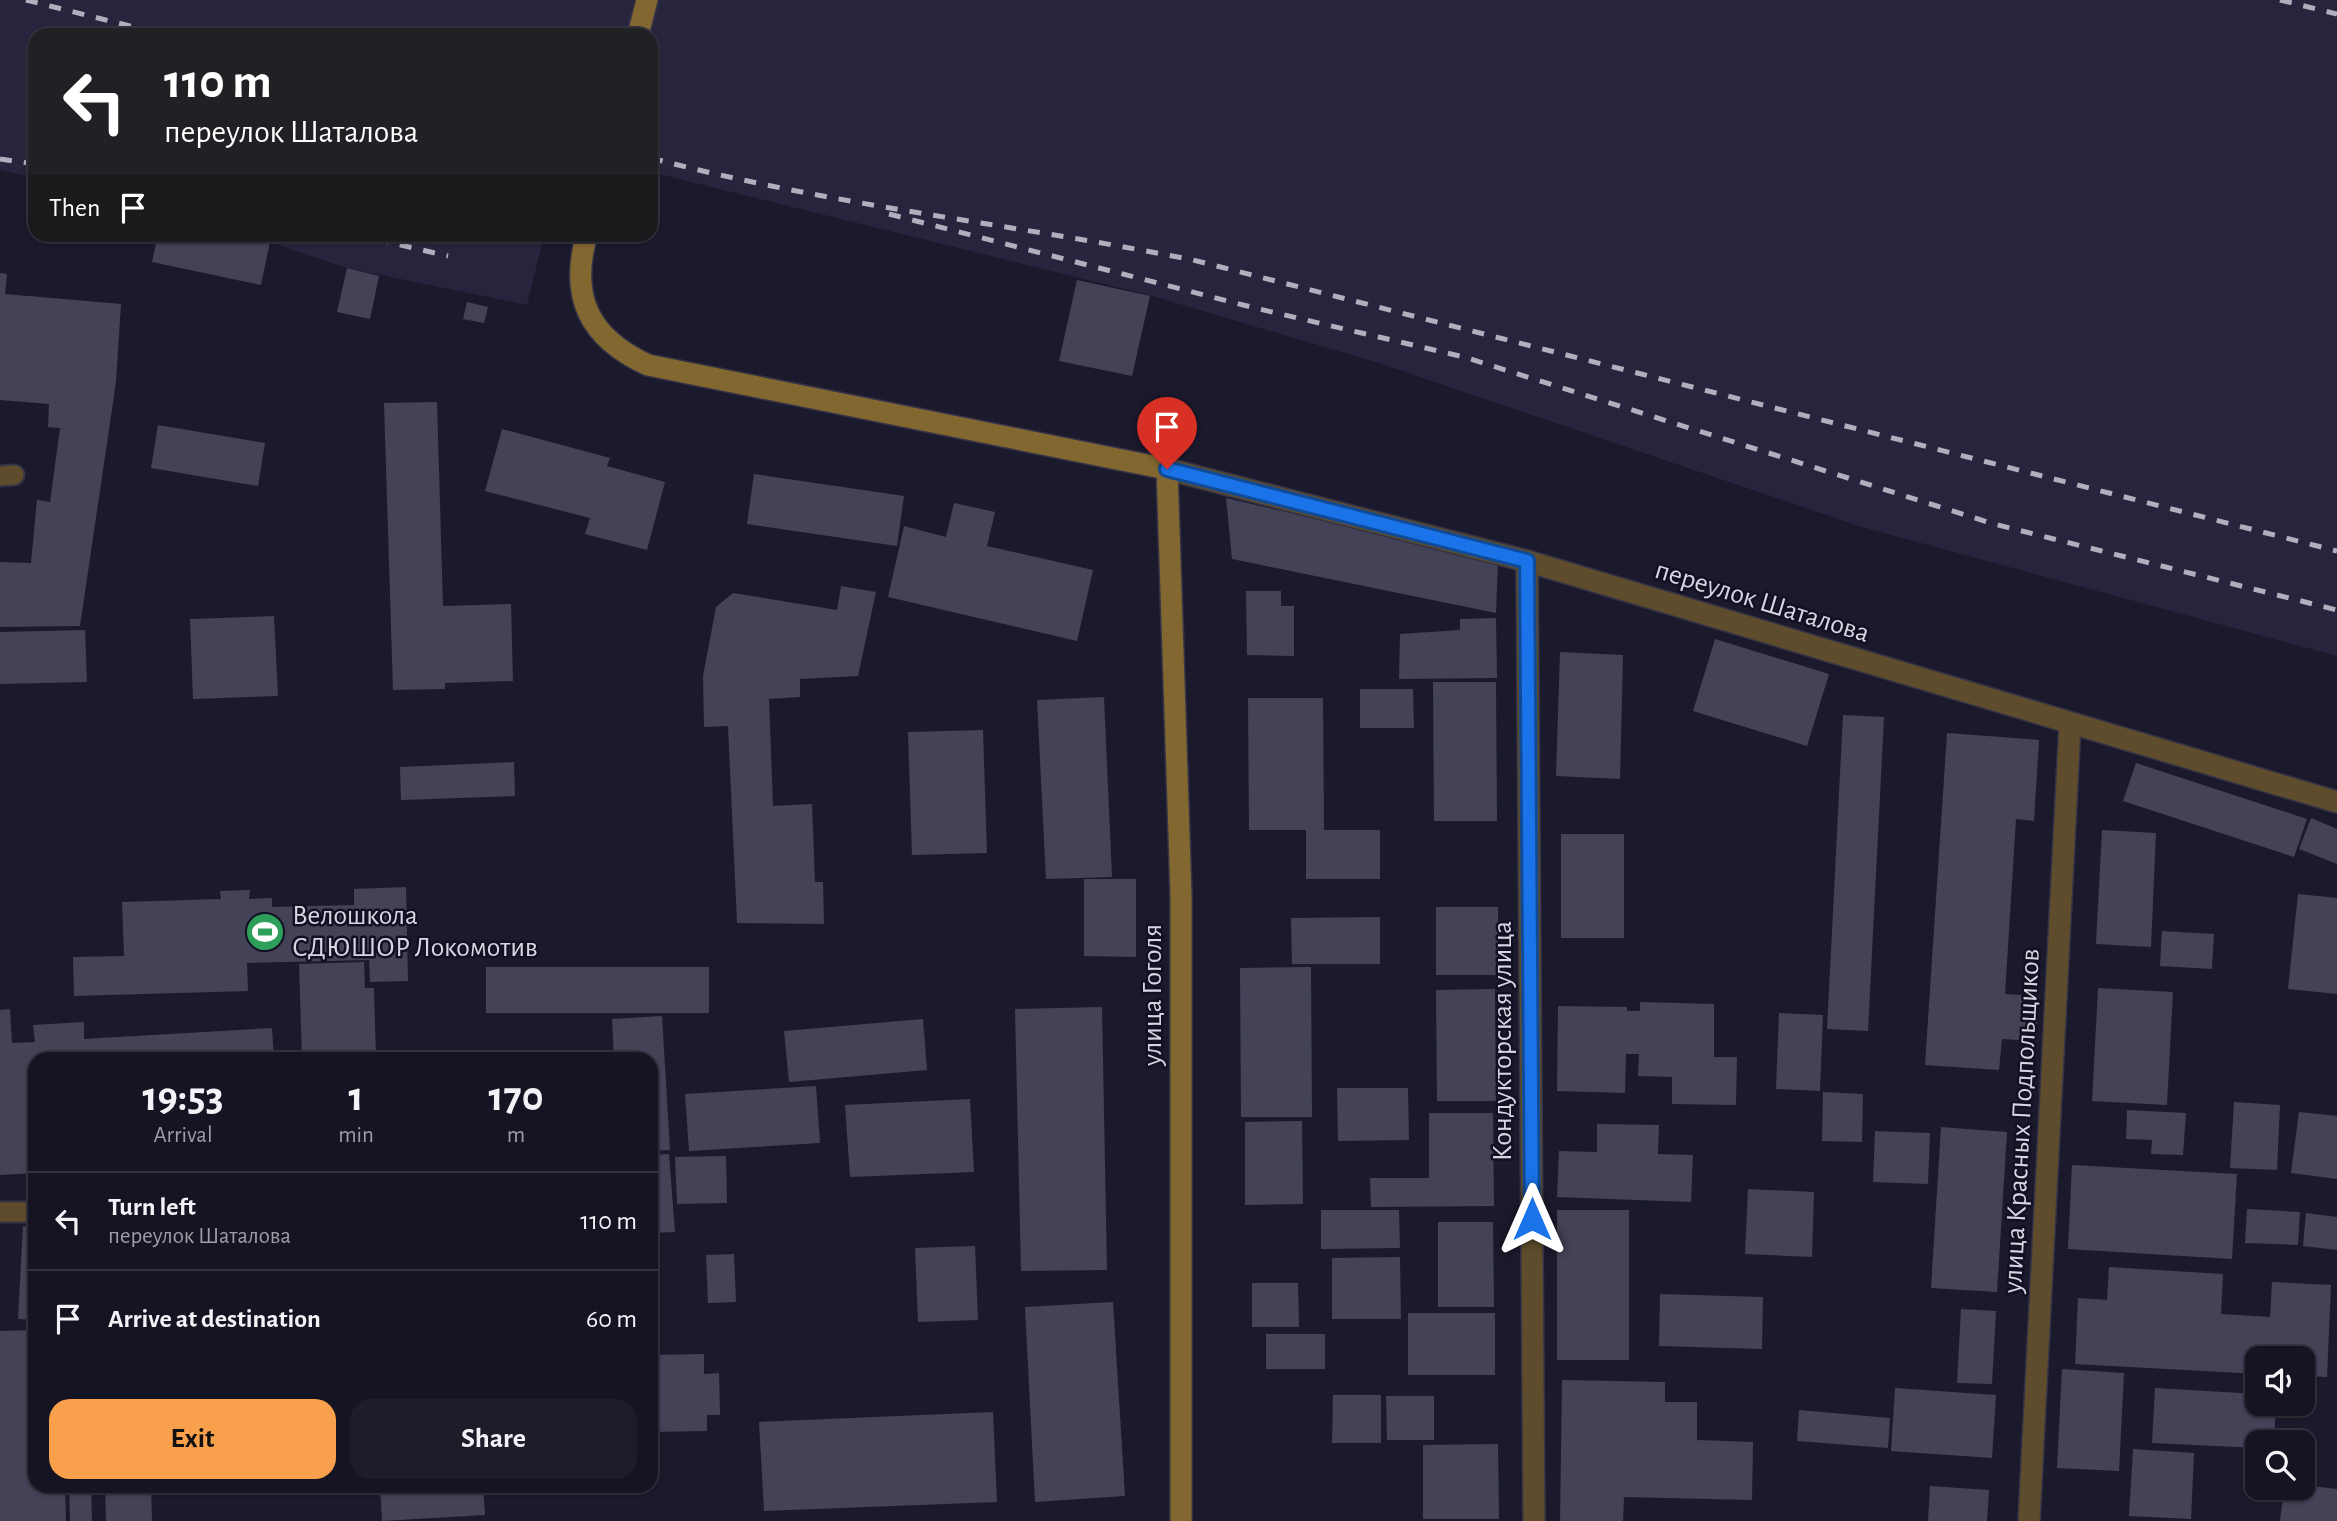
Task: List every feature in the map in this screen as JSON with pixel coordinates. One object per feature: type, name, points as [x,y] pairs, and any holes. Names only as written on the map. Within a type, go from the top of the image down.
[{"type":"main road","points":[[640,28],[647,0]]},
{"type":"main road","points":[[585,242],[579,275],[592,324],[631,357],[648,365],[1167,469]]},
{"type":"main road","name":"улица Гоголя","points":[[1167,469],[1181,895],[1181,1521]]},
{"type":"street","name":"переулок Шаталова","points":[[1167,469],[1527,561],[2337,802]]},
{"type":"street","name":"Кондукторская улица","points":[[1527,561],[1534,1521]]},
{"type":"street","name":"улица Красных Подпольщиков","points":[[2029,1521],[2070,724]]},
{"type":"lane","points":[[0,1212],[28,1212]]},
{"type":"shaded area","points":[[0,0],[2337,0],[2337,656],[1862,527],[1382,364],[1149,295],[658,174],[658,28],[28,28],[28,176],[0,170]]},
{"type":"shaded area","points":[[270,242],[542,242],[527,305],[347,268]]},
{"type":"building","points":[[156,242],[270,242],[261,285],[152,262]]},
{"type":"building","points":[[347,268],[379,276],[370,319],[337,312]]},
{"type":"building","points":[[0,273],[7,274],[5,294],[121,304],[116,382],[80,626],[0,627],[0,562],[31,563],[37,500],[50,502],[60,428],[48,427],[49,404],[0,400]]},
{"type":"building","points":[[1077,280],[1150,296],[1132,376],[1059,361]]},
{"type":"building","points":[[467,302],[488,307],[484,323],[463,319]]},
{"type":"building","points":[[437,402],[443,606],[511,604],[513,681],[445,683],[445,689],[393,690],[384,403]]},
{"type":"building","points":[[158,425],[265,443],[258,486],[151,468]]},
{"type":"building","points":[[502,429],[610,458],[607,466],[665,482],[647,550],[585,534],[590,518],[485,491]]},
{"type":"building","points":[[754,474],[904,496],[897,546],[747,524]]},
{"type":"building","points":[[1226,498],[1498,561],[1496,613],[1232,559]]},
{"type":"building","points":[[954,503],[995,512],[987,546],[1093,570],[1077,641],[888,597],[904,526],[946,537]]},
{"type":"building","points":[[841,586],[876,592],[858,676],[800,679],[800,697],[769,699],[773,806],[812,804],[815,882],[823,882],[824,924],[737,923],[728,726],[704,727],[703,676],[716,607],[733,593],[837,610]]},
{"type":"building","points":[[1246,591],[1281,591],[1281,606],[1294,606],[1294,656],[1247,655]]},
{"type":"building","points":[[274,616],[278,696],[193,699],[190,619]]},
{"type":"building","points":[[1496,618],[1497,678],[1399,679],[1400,634],[1460,630],[1460,619]]},
{"type":"building","points":[[85,630],[87,682],[0,684],[0,632]]},
{"type":"building","points":[[1715,639],[1829,674],[1807,746],[1693,711]]},
{"type":"building","points":[[1560,652],[1623,655],[1620,779],[1556,776]]},
{"type":"building","points":[[1433,682],[1496,682],[1497,821],[1434,821]]},
{"type":"building","points":[[1360,689],[1413,689],[1414,728],[1360,728]]},
{"type":"building","points":[[1104,697],[1112,877],[1046,879],[1037,700]]},
{"type":"building","points":[[1248,698],[1323,698],[1324,830],[1380,830],[1380,879],[1306,879],[1306,830],[1249,830]]},
{"type":"building","points":[[1843,715],[1884,717],[1868,1031],[1827,1029]]},
{"type":"building","points":[[983,730],[987,853],[912,855],[908,732]]},
{"type":"building","points":[[1947,733],[2039,740],[2034,821],[2016,819],[2005,994],[2039,996],[2036,1041],[2002,1039],[1999,1070],[1925,1065]]},
{"type":"building","points":[[514,762],[515,796],[401,800],[400,767]]},
{"type":"building","points":[[2136,763],[2307,819],[2294,857],[2123,801]]},
{"type":"building","points":[[2311,818],[2337,829],[2337,864],[2299,849]]},
{"type":"building","points":[[2102,830],[2156,833],[2151,947],[2096,944]]},
{"type":"building","points":[[1561,834],[1624,834],[1624,938],[1561,938]]},
{"type":"building","points":[[1084,879],[1136,879],[1136,957],[1084,956]]},
{"type":"building","name":"Велошкола СДЮШОР Локомотив","points":[[406,887],[408,981],[370,982],[369,960],[247,963],[248,991],[74,996],[73,957],[124,956],[122,902],[221,899],[220,891],[250,890],[249,899],[272,898],[272,907],[354,905],[354,889]]},
{"type":"building","points":[[2298,894],[2337,898],[2337,994],[2288,989]]},
{"type":"building","points":[[1436,907],[1498,907],[1498,975],[1436,975]]},
{"type":"building","points":[[1380,917],[1380,964],[1292,964],[1291,918]]},
{"type":"building","points":[[2162,931],[2214,934],[2212,969],[2160,966]]},
{"type":"building","points":[[364,962],[365,988],[374,988],[376,1052],[302,1052],[299,964]]},
{"type":"building","points":[[486,967],[709,967],[709,1013],[486,1013]]},
{"type":"building","points":[[1311,967],[1312,1117],[1241,1117],[1240,968]]},
{"type":"building","points":[[2098,988],[2173,992],[2167,1105],[2092,1101]]},
{"type":"building","points":[[1495,989],[1496,1101],[1437,1101],[1436,990]]},
{"type":"building","points":[[1640,1002],[1714,1004],[1714,1057],[1737,1057],[1736,1105],[1672,1104],[1672,1077],[1638,1076],[1639,1054],[1626,1054],[1625,1093],[1557,1091],[1558,1006],[1627,1007],[1627,1011],[1640,1011]]},
{"type":"building","points":[[1102,1007],[1107,1270],[1021,1271],[1015,1009]]},
{"type":"building","points":[[10,1009],[12,1043],[35,1042],[33,1025],[84,1022],[84,1039],[272,1028],[274,1052],[28,1052],[28,1173],[0,1175],[0,1010]]},
{"type":"building","points":[[1779,1013],[1823,1015],[1820,1091],[1776,1089]]},
{"type":"building","points":[[662,1016],[670,1150],[658,1151],[658,1052],[614,1052],[612,1019]]},
{"type":"building","points":[[923,1019],[927,1070],[789,1082],[784,1031]]},
{"type":"building","points":[[816,1086],[820,1143],[689,1151],[685,1094]]},
{"type":"building","points":[[1337,1088],[1408,1088],[1409,1140],[1338,1141]]},
{"type":"building","points":[[1823,1092],[1863,1094],[1862,1142],[1822,1141]]},
{"type":"building","points":[[970,1099],[974,1172],[850,1177],[845,1105]]},
{"type":"building","points":[[2234,1102],[2280,1105],[2277,1170],[2230,1168]]},
{"type":"building","points":[[2127,1110],[2186,1113],[2183,1155],[2151,1154],[2152,1140],[2126,1139]]},
{"type":"building","points":[[2299,1112],[2337,1116],[2337,1179],[2291,1173]]},
{"type":"building","points":[[1429,1113],[1493,1113],[1494,1206],[1371,1207],[1370,1178],[1429,1178]]},
{"type":"building","points":[[1302,1121],[1303,1204],[1245,1205],[1245,1122]]},
{"type":"building","points":[[1597,1124],[1659,1125],[1658,1154],[1693,1155],[1691,1202],[1557,1197],[1559,1151],[1597,1152]]},
{"type":"building","points":[[1941,1127],[2007,1132],[1997,1292],[1931,1288]]},
{"type":"building","points":[[1875,1131],[1930,1133],[1928,1184],[1873,1182]]},
{"type":"building","points":[[669,1154],[675,1232],[658,1233],[658,1155]]},
{"type":"building","points":[[726,1156],[727,1203],[677,1204],[675,1157]]},
{"type":"building","points":[[2072,1165],[2237,1174],[2232,1259],[2068,1249]]},
{"type":"building","points":[[1748,1189],[1814,1192],[1812,1257],[1745,1254]]},
{"type":"building","points":[[2247,1209],[2300,1212],[2298,1245],[2245,1243]]},
{"type":"building","points":[[1321,1210],[1399,1210],[1400,1248],[1321,1249]]},
{"type":"building","points":[[1557,1210],[1629,1210],[1629,1360],[1557,1360]]},
{"type":"building","points":[[2306,1213],[2337,1217],[2337,1250],[2303,1246]]},
{"type":"building","points":[[1438,1222],[1493,1222],[1494,1307],[1438,1307]]},
{"type":"building","points":[[23,1226],[28,1226],[28,1320],[18,1319]]},
{"type":"building","points":[[975,1246],[978,1320],[918,1322],[915,1248]]},
{"type":"building","points":[[734,1254],[736,1302],[708,1303],[706,1255]]},
{"type":"building","points":[[1400,1257],[1401,1319],[1332,1319],[1332,1258]]},
{"type":"building","points":[[2109,1267],[2223,1274],[2221,1314],[2270,1317],[2272,1282],[2331,1285],[2327,1377],[2315,1376],[2315,1346],[2245,1346],[2245,1373],[2075,1364],[2078,1298],[2107,1300]]},
{"type":"building","points":[[1252,1283],[1298,1283],[1299,1327],[1252,1327]]},
{"type":"building","points":[[1660,1294],[1763,1297],[1762,1349],[1659,1346]]},
{"type":"building","points":[[1113,1302],[1125,1496],[1035,1502],[1025,1307]]},
{"type":"building","points":[[1961,1309],[1996,1311],[1992,1384],[1957,1383]]},
{"type":"building","points":[[1408,1313],[1495,1313],[1495,1375],[1408,1375]]},
{"type":"building","points":[[28,1330],[28,1493],[65,1493],[66,1521],[0,1521],[0,1331]]},
{"type":"building","points":[[1266,1334],[1325,1334],[1325,1369],[1266,1369]]},
{"type":"building","points":[[704,1354],[704,1374],[719,1373],[720,1415],[707,1415],[707,1431],[658,1432],[658,1355]]},
{"type":"building","points":[[2062,1369],[2124,1373],[2119,1471],[2057,1468]]},
{"type":"building","points":[[1562,1380],[1665,1382],[1665,1402],[1697,1402],[1697,1440],[1753,1442],[1752,1500],[1624,1497],[1623,1521],[1560,1521]]},
{"type":"building","points":[[1895,1388],[1996,1395],[1992,1458],[1891,1451]]},
{"type":"building","points":[[2155,1388],[2245,1393],[2245,1416],[2275,1416],[2275,1430],[2245,1430],[2245,1447],[2152,1443]]},
{"type":"building","points":[[1333,1395],[1381,1395],[1381,1443],[1332,1443]]},
{"type":"building","points":[[1386,1396],[1434,1396],[1434,1440],[1387,1440]]},
{"type":"building","points":[[1799,1410],[1890,1418],[1888,1448],[1797,1441]]},
{"type":"building","points":[[993,1412],[997,1502],[764,1511],[759,1422]]},
{"type":"building","points":[[1498,1444],[1499,1519],[1423,1519],[1423,1445]]},
{"type":"building","points":[[2133,1449],[2194,1453],[2191,1519],[2129,1516]]},
{"type":"building","points":[[1930,1486],[1989,1490],[1987,1521],[1928,1521]]},
{"type":"building","points":[[2315,1486],[2337,1489],[2337,1521],[2280,1521],[2283,1500],[2315,1500]]},
{"type":"building","points":[[69,1493],[91,1493],[92,1521],[70,1521]]},
{"type":"building","points":[[105,1493],[151,1493],[152,1521],[106,1521]]},
{"type":"building","points":[[380,1493],[483,1493],[485,1515],[382,1521]]},
{"type":"railway","points":[[26,0],[138,28]]},
{"type":"railway","points":[[2280,0],[2337,14]]},
{"type":"railway","points":[[0,159],[28,163]]},
{"type":"railway","points":[[658,160],[785,189],[1193,260],[2337,551]]},
{"type":"railway","points":[[889,214],[1255,308],[1464,357],[1994,524],[2337,610]]},
{"type":"railway","points":[[388,242],[448,256]]},
{"type":"place","name":"Велошкола СДЮШОР Локомотив","points":[[265,932]]},
{"type":"route","points":[[1167,469],[1527,561],[1532,1219]]}]
